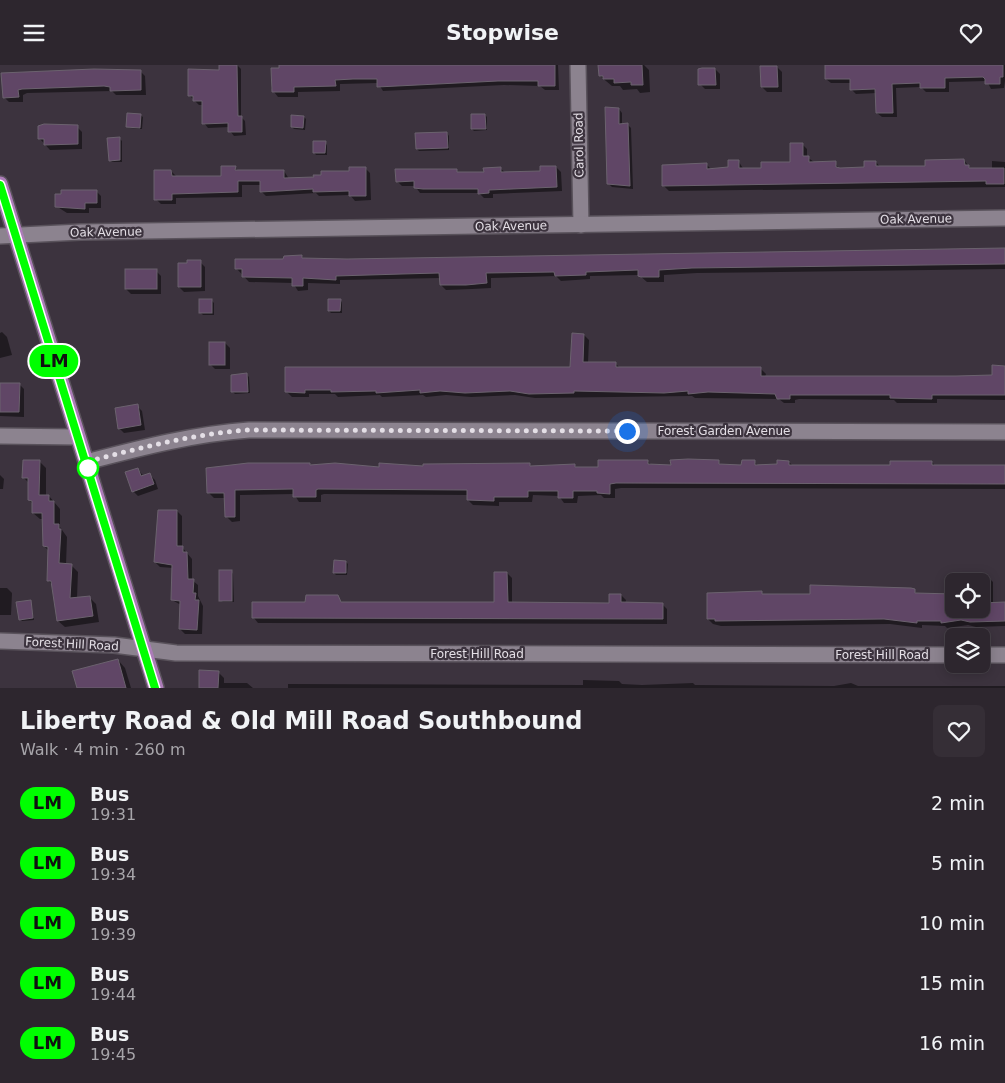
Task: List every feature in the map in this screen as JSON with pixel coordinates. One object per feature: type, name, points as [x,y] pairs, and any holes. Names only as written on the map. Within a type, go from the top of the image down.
[{"type":"main road","points":[[0,185],[156,688]]},
{"type":"street","name":"Carol Road","points":[[578,65],[581,225]]},
{"type":"street","name":"Oak Avenue","points":[[0,236],[81,232],[1005,218]]},
{"type":"street","name":"Forest Garden Avenue","points":[[86,462],[160,442],[218,432],[249,430],[1005,432]]},
{"type":"street","points":[[0,436],[78,437]]},
{"type":"street","name":"Forest Hill Road","points":[[0,641],[114,645],[176,653],[945,655]]},
{"type":"street","points":[[990,655],[1005,655]]},
{"type":"building","points":[[219,65],[237,65],[238,116],[242,116],[242,132],[228,132],[228,123],[202,124],[202,101],[193,101],[193,96],[188,96],[188,69],[219,70]]},
{"type":"building","points":[[279,65],[555,65],[555,86],[538,86],[538,81],[498,81],[377,87],[377,79],[353,79],[335,80],[336,86],[294,87],[294,92],[272,92],[271,68],[279,68]]},
{"type":"building","points":[[598,65],[642,65],[643,85],[631,85],[631,82],[614,83],[614,79],[603,79],[603,76],[599,76]]},
{"type":"building","points":[[825,65],[1003,65],[1003,77],[1000,77],[1000,84],[985,84],[983,77],[945,78],[945,88],[920,88],[920,83],[892,84],[893,113],[876,113],[875,89],[850,90],[850,79],[825,79]]},
{"type":"building","points":[[760,66],[777,66],[778,87],[761,87]]},
{"type":"building","points":[[715,68],[716,85],[698,85],[698,69]]},
{"type":"building","points":[[94,69],[141,70],[141,90],[110,91],[110,87],[104,86],[22,89],[18,90],[19,97],[3,98],[1,73]]},
{"type":"building","points":[[605,107],[619,108],[619,124],[628,123],[630,186],[607,184]]},
{"type":"building","points":[[127,113],[141,114],[140,128],[126,127]]},
{"type":"building","points":[[471,114],[485,114],[486,129],[471,129]]},
{"type":"building","points":[[291,115],[304,116],[303,128],[291,127]]},
{"type":"building","points":[[44,124],[78,125],[78,144],[44,145],[44,139],[38,139],[38,126]]},
{"type":"building","points":[[447,132],[448,148],[416,149],[415,133]]},
{"type":"building","points":[[120,137],[120,160],[109,161],[107,138]]},
{"type":"building","points":[[313,141],[326,141],[325,153],[313,153]]},
{"type":"building","points":[[790,143],[803,143],[803,156],[809,156],[809,162],[836,161],[836,167],[840,168],[864,167],[864,161],[876,161],[876,166],[925,166],[925,160],[964,159],[965,165],[969,165],[969,168],[1004,168],[1004,184],[986,184],[986,181],[662,186],[662,165],[707,163],[707,169],[728,167],[728,160],[739,160],[739,168],[761,168],[761,162],[790,162]]},
{"type":"building","points":[[221,166],[236,166],[235,170],[284,170],[284,178],[314,177],[313,175],[321,175],[321,171],[349,171],[349,167],[366,167],[366,196],[349,196],[349,191],[313,192],[313,189],[260,192],[260,181],[238,181],[238,192],[172,194],[172,200],[154,200],[154,170],[171,170],[172,176],[221,176]]},
{"type":"building","points":[[540,166],[556,166],[557,187],[489,190],[489,193],[478,194],[478,189],[414,188],[414,181],[396,182],[395,169],[457,169],[457,172],[484,172],[483,168],[501,167],[501,172],[540,171]]},
{"type":"building","points":[[61,190],[97,190],[97,203],[85,203],[85,209],[55,207],[55,194],[61,194]]},
{"type":"building","points":[[1005,248],[1005,264],[692,268],[659,270],[659,277],[638,276],[638,270],[586,272],[586,275],[555,276],[554,272],[486,273],[487,283],[466,285],[440,285],[439,273],[336,276],[336,280],[303,278],[303,286],[292,286],[292,278],[242,277],[242,269],[235,269],[235,259],[283,259],[284,256],[302,255],[302,258],[347,259]]},
{"type":"building","points":[[187,260],[201,260],[201,287],[178,287],[178,263],[187,263]]},
{"type":"building","points":[[125,269],[157,269],[157,289],[125,289]]},
{"type":"building","points":[[199,299],[212,299],[212,313],[199,313]]},
{"type":"building","points":[[328,299],[341,299],[340,311],[328,311]]},
{"type":"building","points":[[572,333],[584,334],[583,362],[616,362],[616,367],[761,367],[761,376],[956,376],[992,375],[992,365],[1005,366],[1005,395],[932,395],[932,399],[890,398],[890,395],[790,395],[790,399],[777,399],[775,394],[708,392],[688,394],[688,391],[664,393],[574,391],[574,393],[529,394],[510,391],[465,393],[440,391],[420,393],[420,390],[376,393],[376,391],[331,392],[331,390],[305,390],[305,393],[285,392],[285,367],[570,367]]},
{"type":"building","points":[[209,342],[225,342],[225,365],[209,365]]},
{"type":"building","points":[[247,373],[248,392],[231,392],[231,375]]},
{"type":"building","points":[[0,383],[20,383],[19,412],[0,412]]},
{"type":"building","points":[[138,404],[141,425],[118,429],[115,408]]},
{"type":"building","points":[[23,460],[40,460],[39,495],[49,495],[49,501],[54,501],[54,524],[59,524],[59,529],[61,529],[59,563],[72,564],[70,598],[90,596],[93,616],[57,621],[51,581],[47,581],[48,547],[43,546],[42,513],[32,513],[32,501],[28,500],[28,478],[22,478]]},
{"type":"building","points":[[598,460],[648,460],[648,464],[671,465],[670,460],[719,460],[719,464],[741,465],[742,460],[755,460],[755,465],[777,464],[777,460],[789,461],[789,465],[890,465],[890,461],[932,461],[932,465],[1005,465],[1005,484],[616,483],[610,484],[610,494],[597,493],[597,491],[573,491],[573,498],[558,498],[558,491],[528,491],[528,497],[494,497],[494,501],[467,500],[467,490],[318,489],[316,490],[316,497],[293,497],[293,489],[235,490],[235,517],[225,517],[224,493],[207,493],[206,468],[248,463],[310,463],[310,465],[335,463],[379,467],[379,463],[423,466],[423,464],[530,463],[530,466],[575,464],[575,467],[598,467]]},
{"type":"building","points":[[138,468],[141,476],[150,473],[154,484],[132,492],[125,472]]},
{"type":"building","points":[[158,510],[177,510],[177,546],[183,546],[183,552],[187,552],[188,579],[194,579],[193,593],[196,593],[195,600],[199,600],[197,630],[179,629],[180,601],[171,600],[172,565],[154,562]]},
{"type":"building","points":[[334,560],[346,561],[346,573],[333,573]]},
{"type":"building","points":[[219,570],[232,570],[232,601],[219,601]]},
{"type":"building","points":[[494,572],[507,572],[508,602],[609,603],[609,594],[621,594],[621,602],[663,603],[663,619],[252,618],[252,602],[305,602],[306,595],[338,595],[341,602],[494,602]]},
{"type":"building","points":[[810,585],[911,588],[915,589],[915,593],[945,594],[945,618],[990,618],[990,603],[1005,602],[1005,621],[970,622],[961,620],[941,623],[941,621],[917,621],[917,623],[884,619],[715,621],[715,619],[707,619],[707,593],[762,591],[762,594],[810,594]]},
{"type":"building","points":[[31,600],[33,618],[19,620],[16,602]]},
{"type":"building","points":[[118,659],[126,688],[77,688],[72,671]]},
{"type":"building","points":[[199,670],[219,671],[218,688],[199,688]]},
{"type":"bus line","name":"LM","points":[[0,185],[155,688]]},
{"type":"route","points":[[88,468],[86,462],[160,442],[218,432],[249,430],[627,431]]}]
